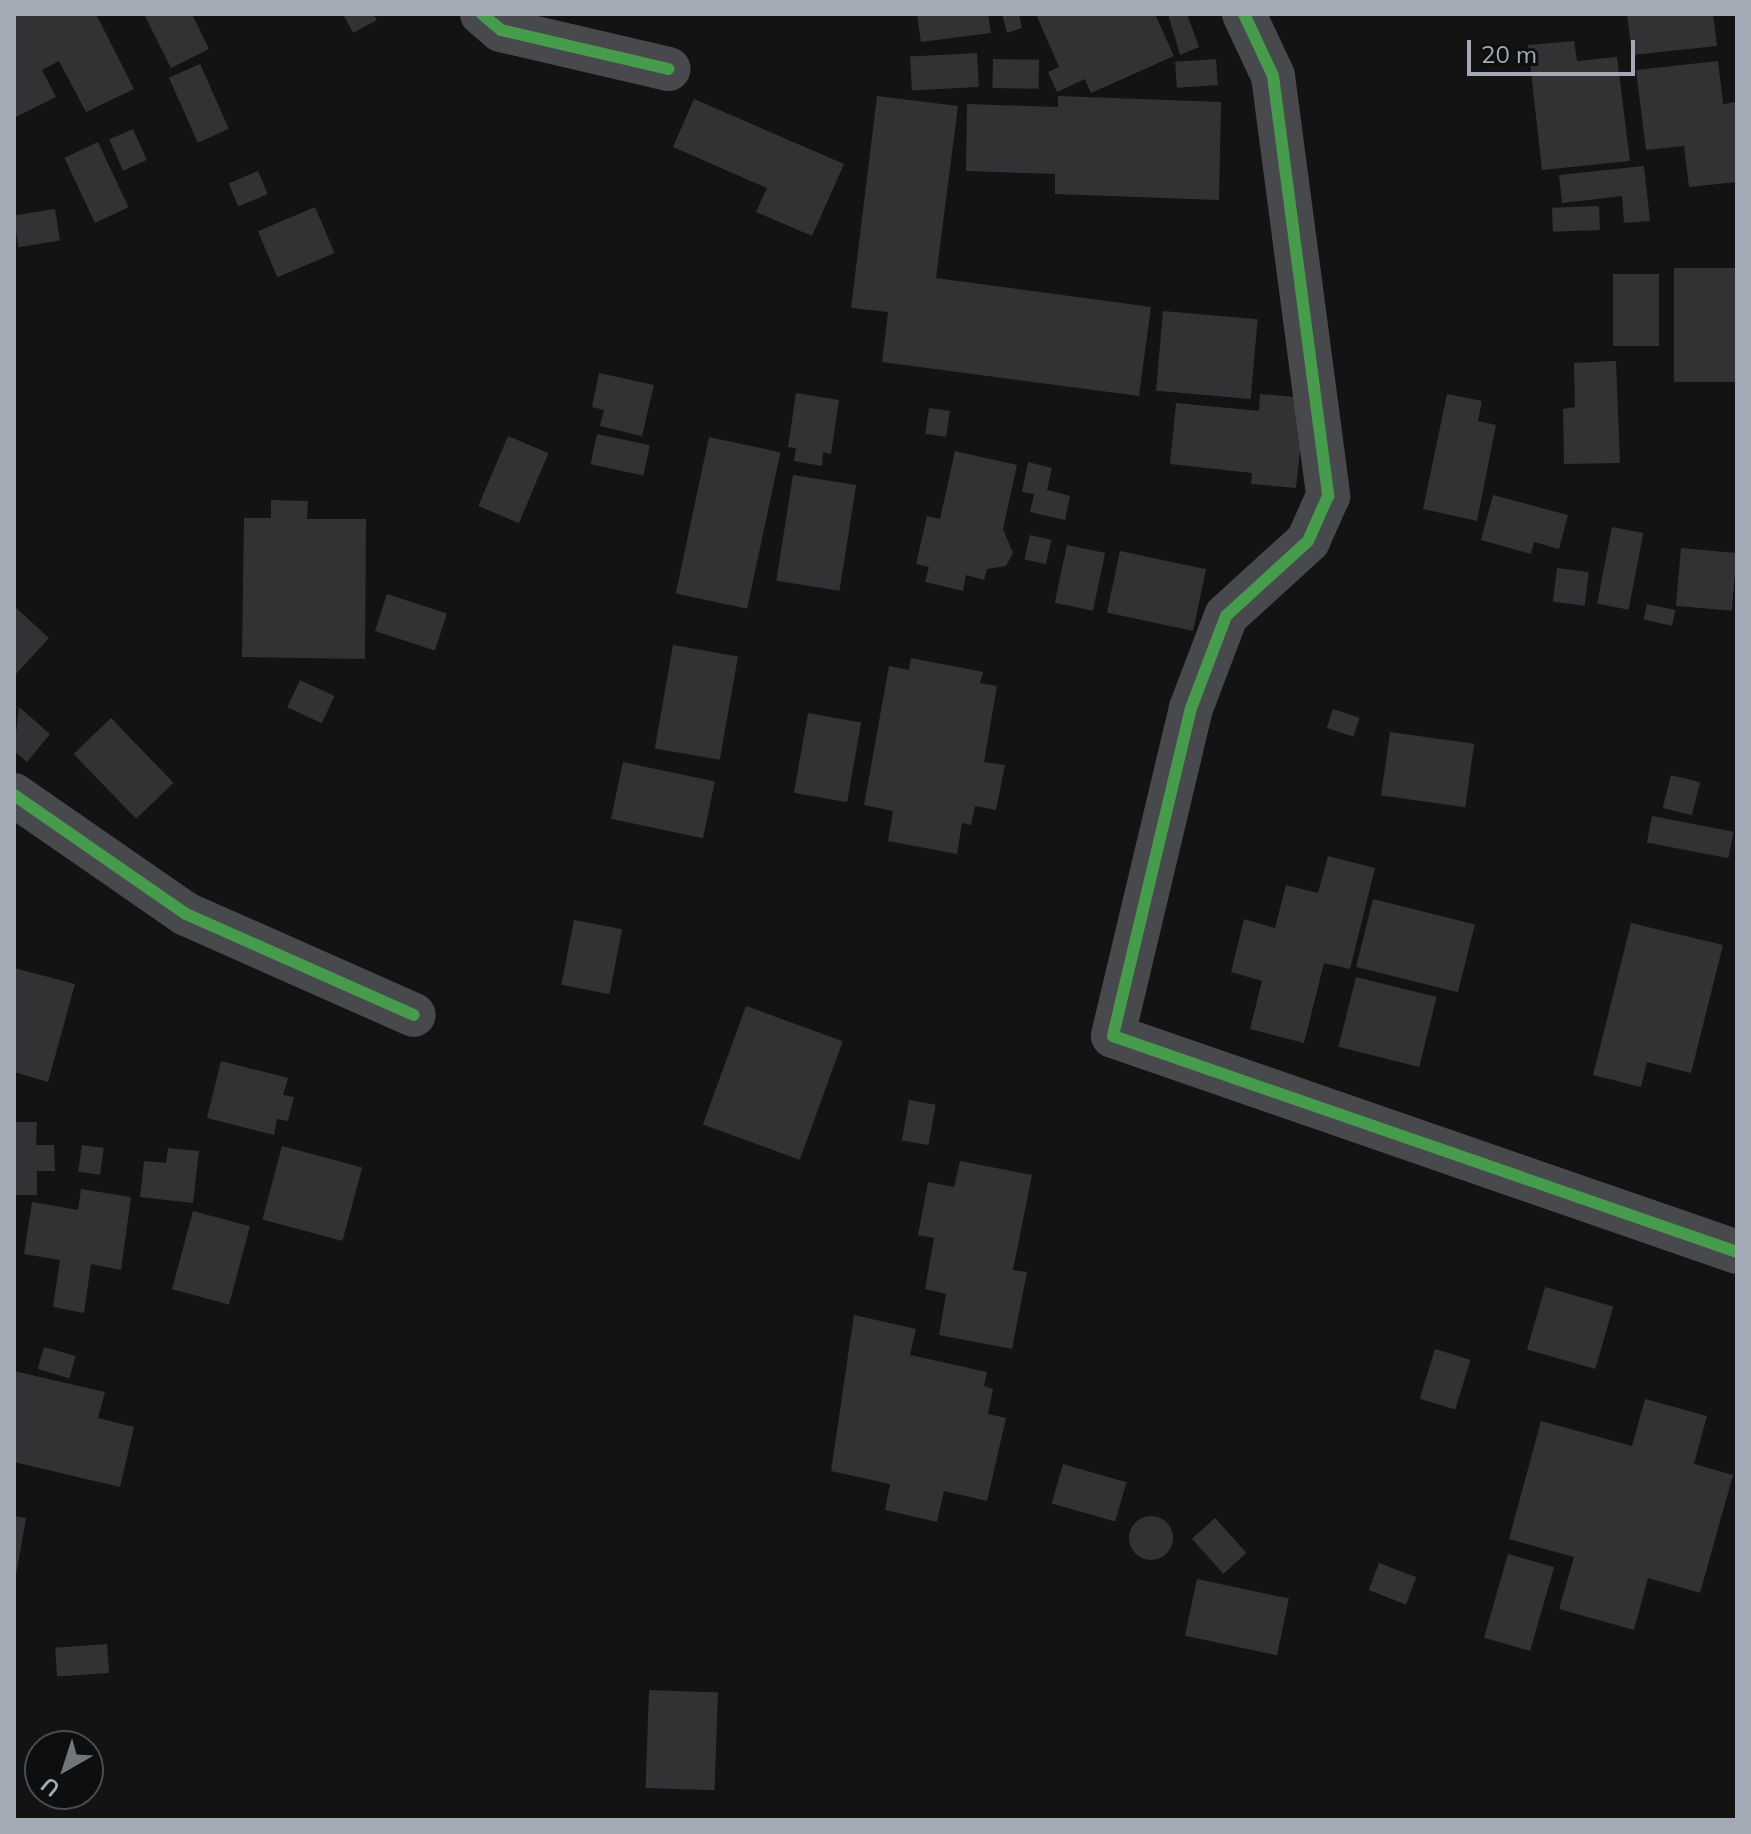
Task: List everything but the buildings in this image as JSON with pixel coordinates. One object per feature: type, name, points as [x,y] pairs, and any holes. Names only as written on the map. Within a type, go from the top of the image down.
[{"type":"street","points":[[482,14],[501,30],[669,69]]},
{"type":"street","points":[[1244,14],[1273,76],[1328,496],[1308,541],[1226,616],[1191,708],[1113,1036],[1737,1252]]},
{"type":"street","points":[[14,795],[186,914],[414,1015]]},
{"type":"cycle path","points":[[482,14],[501,30],[669,69]]},
{"type":"cycle path","points":[[1244,14],[1273,76],[1328,496],[1308,541],[1226,616],[1191,708],[1113,1036],[1737,1252]]},
{"type":"cycle path","points":[[14,795],[186,914],[414,1015]]}]
